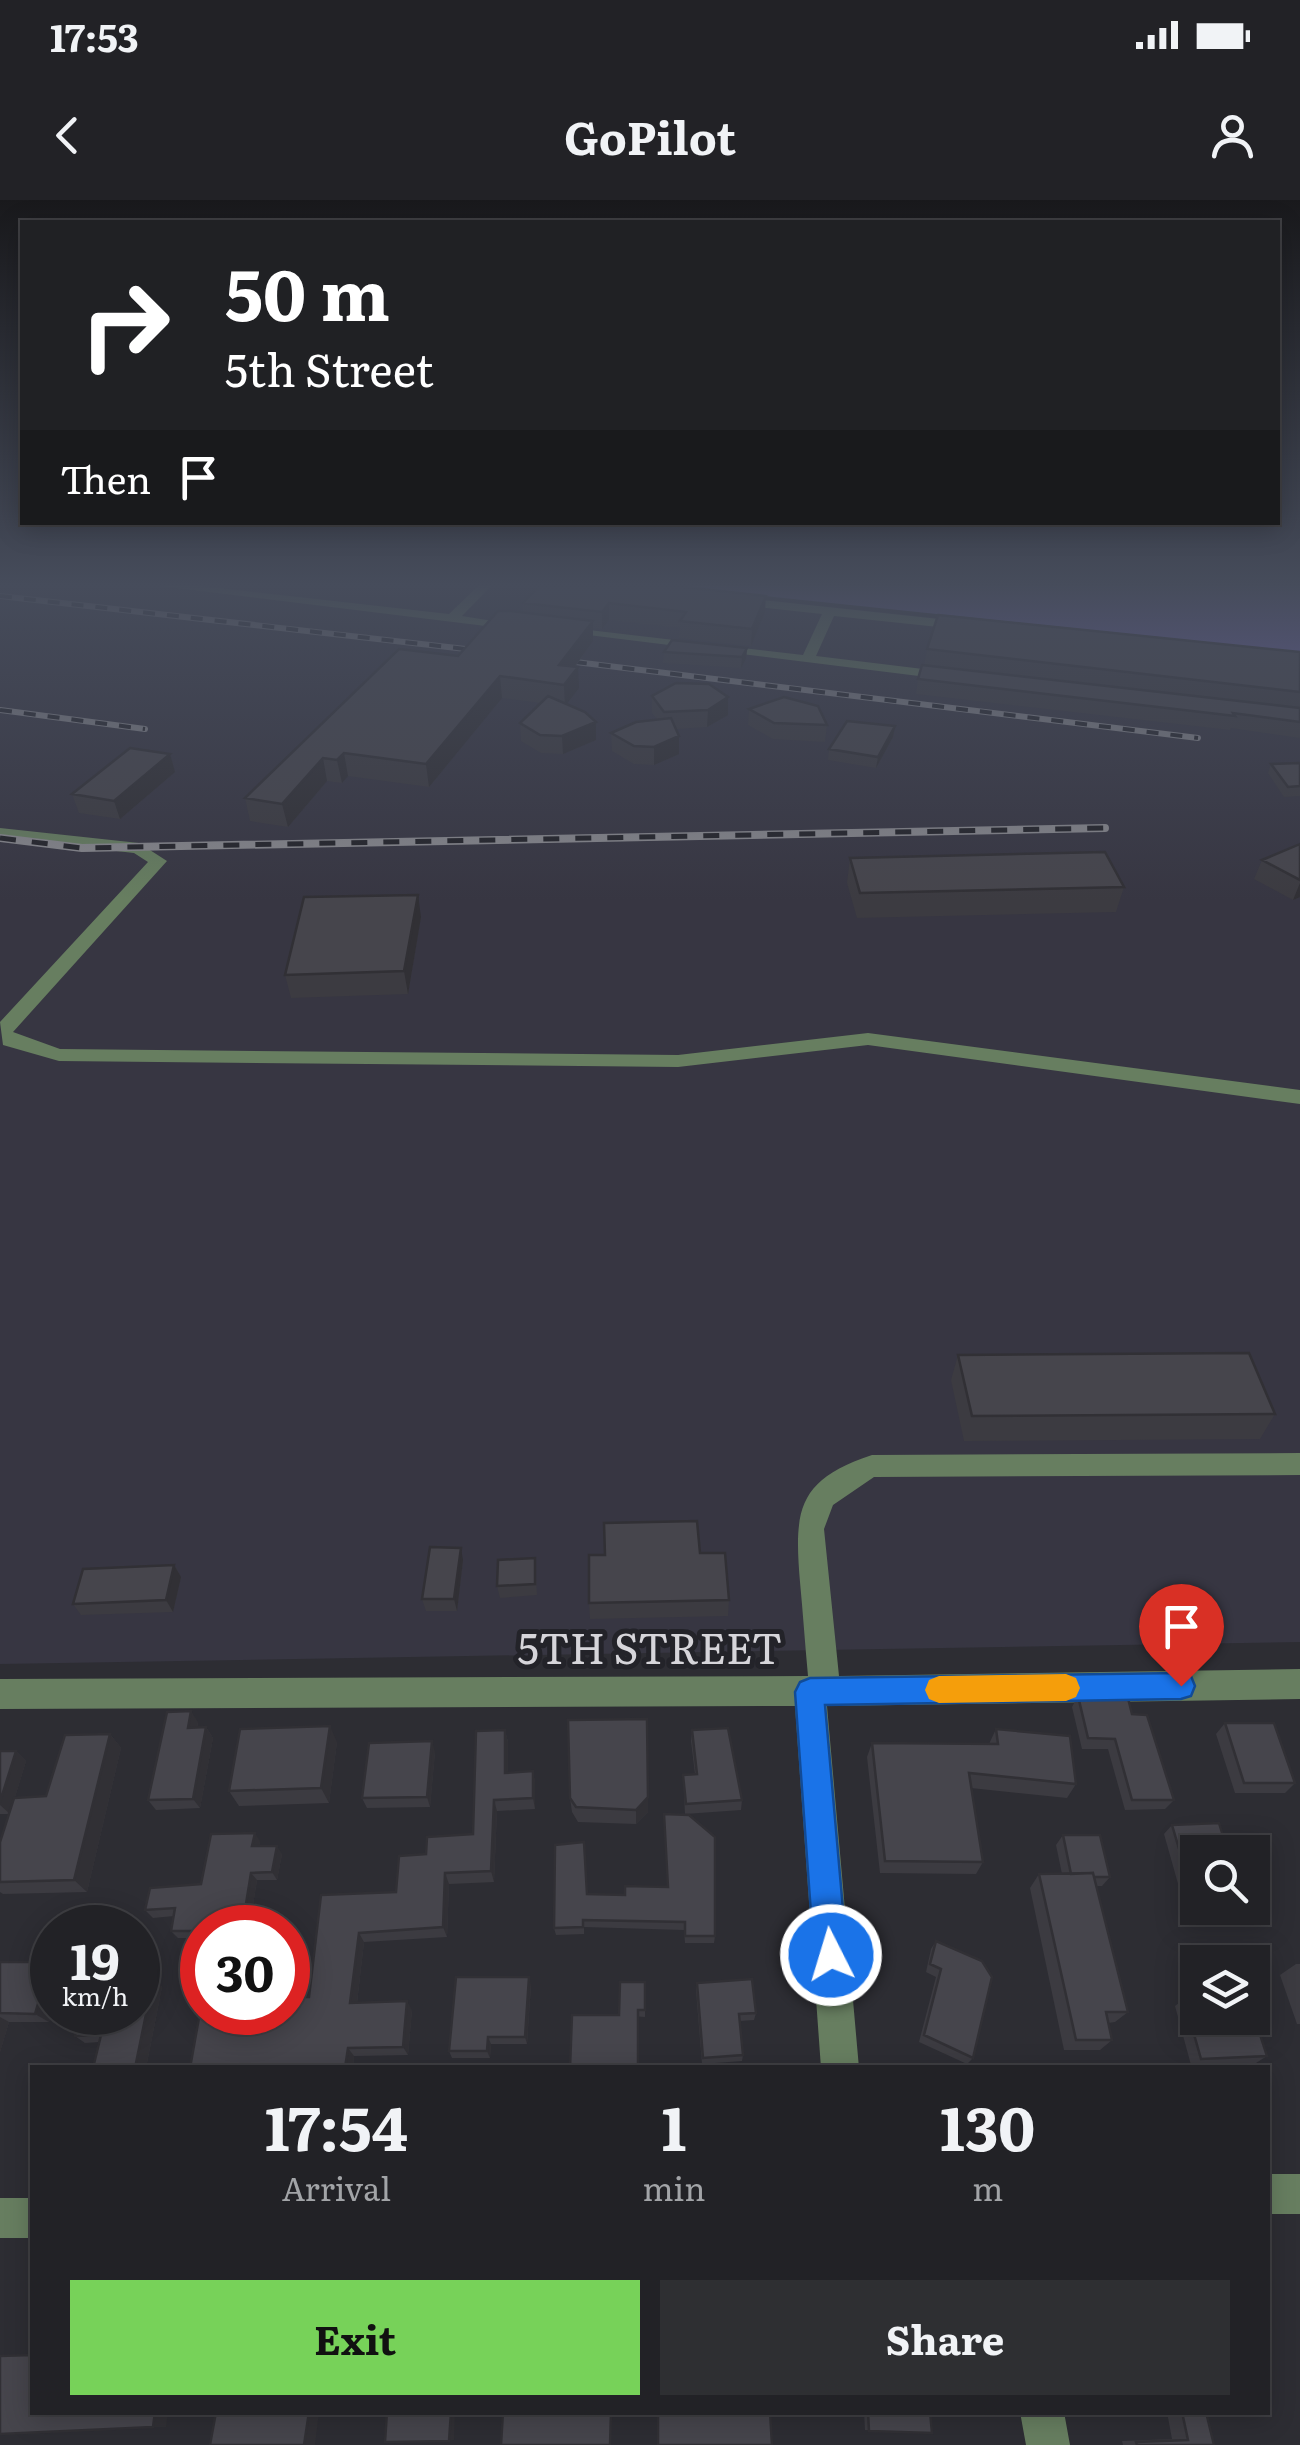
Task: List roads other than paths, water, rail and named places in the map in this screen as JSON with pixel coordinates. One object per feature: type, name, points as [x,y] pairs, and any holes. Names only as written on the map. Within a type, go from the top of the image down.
[{"type":"street","points":[[0,833],[140,848],[158,861],[2,1032],[10,1041],[59,1055],[678,1061],[717,1060],[821,1040],[868,1039],[1300,1097]]},
{"type":"street","points":[[840,2065],[817,1691],[812,1509],[838,1480],[872,1466],[1300,1464]]},
{"type":"street","name":"5TH STREET","points":[[0,1694],[817,1691],[1300,1684]]},
{"type":"street","points":[[1270,2194],[1300,2194]]},
{"type":"street","points":[[0,2218],[30,2218]]},
{"type":"street","points":[[1043,2415],[1048,2445]]},
{"type":"railway","points":[[811,691],[1198,738]]},
{"type":"railway","points":[[0,710],[145,729]]},
{"type":"railway","points":[[0,838],[82,848],[1105,828]]}]
